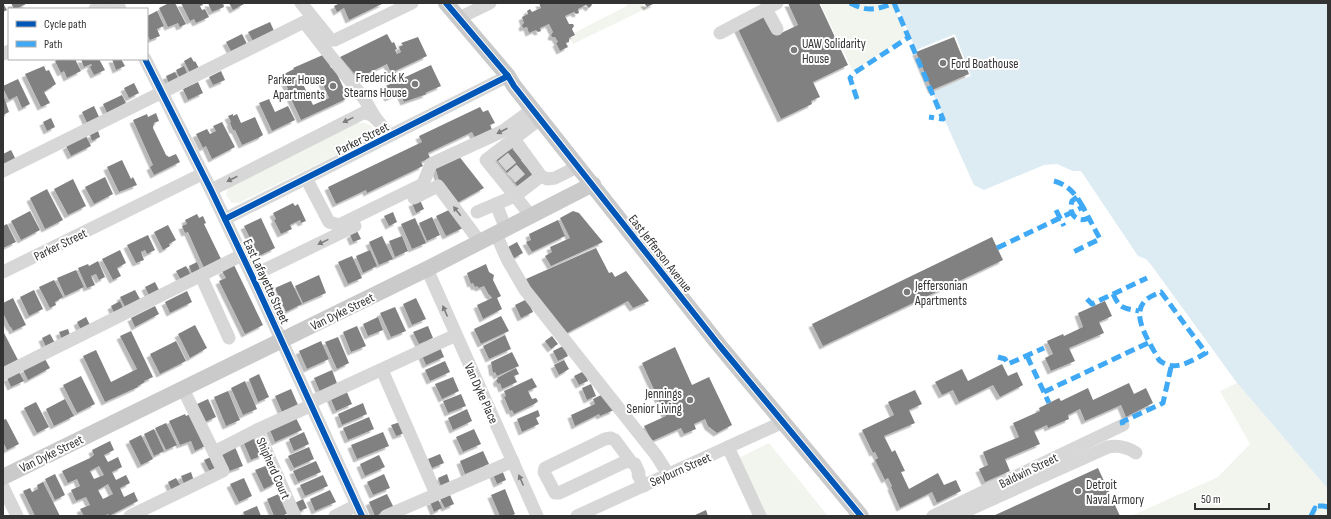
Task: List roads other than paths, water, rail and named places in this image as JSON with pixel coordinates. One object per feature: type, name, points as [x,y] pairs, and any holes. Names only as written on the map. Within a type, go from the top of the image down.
[{"type":"main road","name":"East Jefferson Avenue","points":[[446,3],[508,76],[514,86],[714,338],[861,516]]},
{"type":"main road","name":"Van Dyke Street","points":[[3,477],[426,269],[593,184]]},
{"type":"street","points":[[97,8],[107,3]]},
{"type":"street","points":[[300,3],[331,40],[335,40],[412,3]]},
{"type":"street","points":[[459,18],[490,3]]},
{"type":"street","points":[[720,33],[772,6],[777,29]]},
{"type":"street","points":[[3,171],[304,22],[365,100],[376,119]]},
{"type":"street","name":"East Lafayette Street","points":[[146,60],[225,219],[360,511]]},
{"type":"street","name":"Parker Street","points":[[225,219],[508,76]]},
{"type":"street","name":"Parker Street","points":[[211,190],[363,113],[366,113],[376,119],[389,136]]},
{"type":"street","points":[[530,216],[515,196],[508,181],[498,169],[486,160],[518,147],[537,114]]},
{"type":"street","points":[[306,178],[329,222],[340,225],[423,184],[431,164],[537,114]]},
{"type":"street","points":[[518,147],[529,162],[542,176],[547,179],[555,178],[579,166]]},
{"type":"street","name":"Parker Street","points":[[3,272],[202,174]]},
{"type":"street","points":[[477,212],[515,196],[542,176]]},
{"type":"street","points":[[252,276],[438,186],[480,242]]},
{"type":"street","points":[[496,204],[507,259],[525,290],[656,455],[668,474]]},
{"type":"street","points":[[3,374],[242,255]]},
{"type":"street","name":"Van Dyke Place","points":[[426,269],[537,516]]},
{"type":"street","points":[[201,276],[229,338]]},
{"type":"street","name":"Shipherd Court","points":[[296,516],[257,430],[456,335]]},
{"type":"street","points":[[382,370],[436,494]]},
{"type":"street","points":[[130,516],[223,471],[183,388]]},
{"type":"street","name":"Seyburn Street","points":[[577,516],[641,481],[668,474],[783,422]]},
{"type":"street","name":"Baldwin Street","points":[[933,516],[1123,425]]},
{"type":"street","points":[[214,452],[257,430]]},
{"type":"street","points":[[630,462],[558,493],[555,493],[544,472],[545,468],[605,439],[611,438],[615,440],[630,462],[634,475],[641,481]]},
{"type":"street","points":[[728,447],[760,516]]},
{"type":"street","points":[[955,516],[1108,447],[1123,447],[1130,449],[1136,454]]},
{"type":"street","points":[[386,516],[513,461]]},
{"type":"street","points":[[3,487],[17,516]]},
{"type":"street","points":[[335,516],[360,511]]},
{"type":"tunnel","points":[[502,166],[519,152]]},
{"type":"tunnel","points":[[511,178],[528,163]]},
{"type":"place","name":"UAW Solidarity House","points":[[794,50]]},
{"type":"place","name":"Ford Boathouse","points":[[943,63]]},
{"type":"place","name":"Frederick K. Stearns House","points":[[415,84]]},
{"type":"place","name":"Parker House Apartments","points":[[333,86]]},
{"type":"place","name":"Jeffersonian Apartments","points":[[907,292]]},
{"type":"place","name":"Jennings Senior Living","points":[[690,400]]},
{"type":"place","name":"Detroit Naval Armory","points":[[1078,491]]}]
